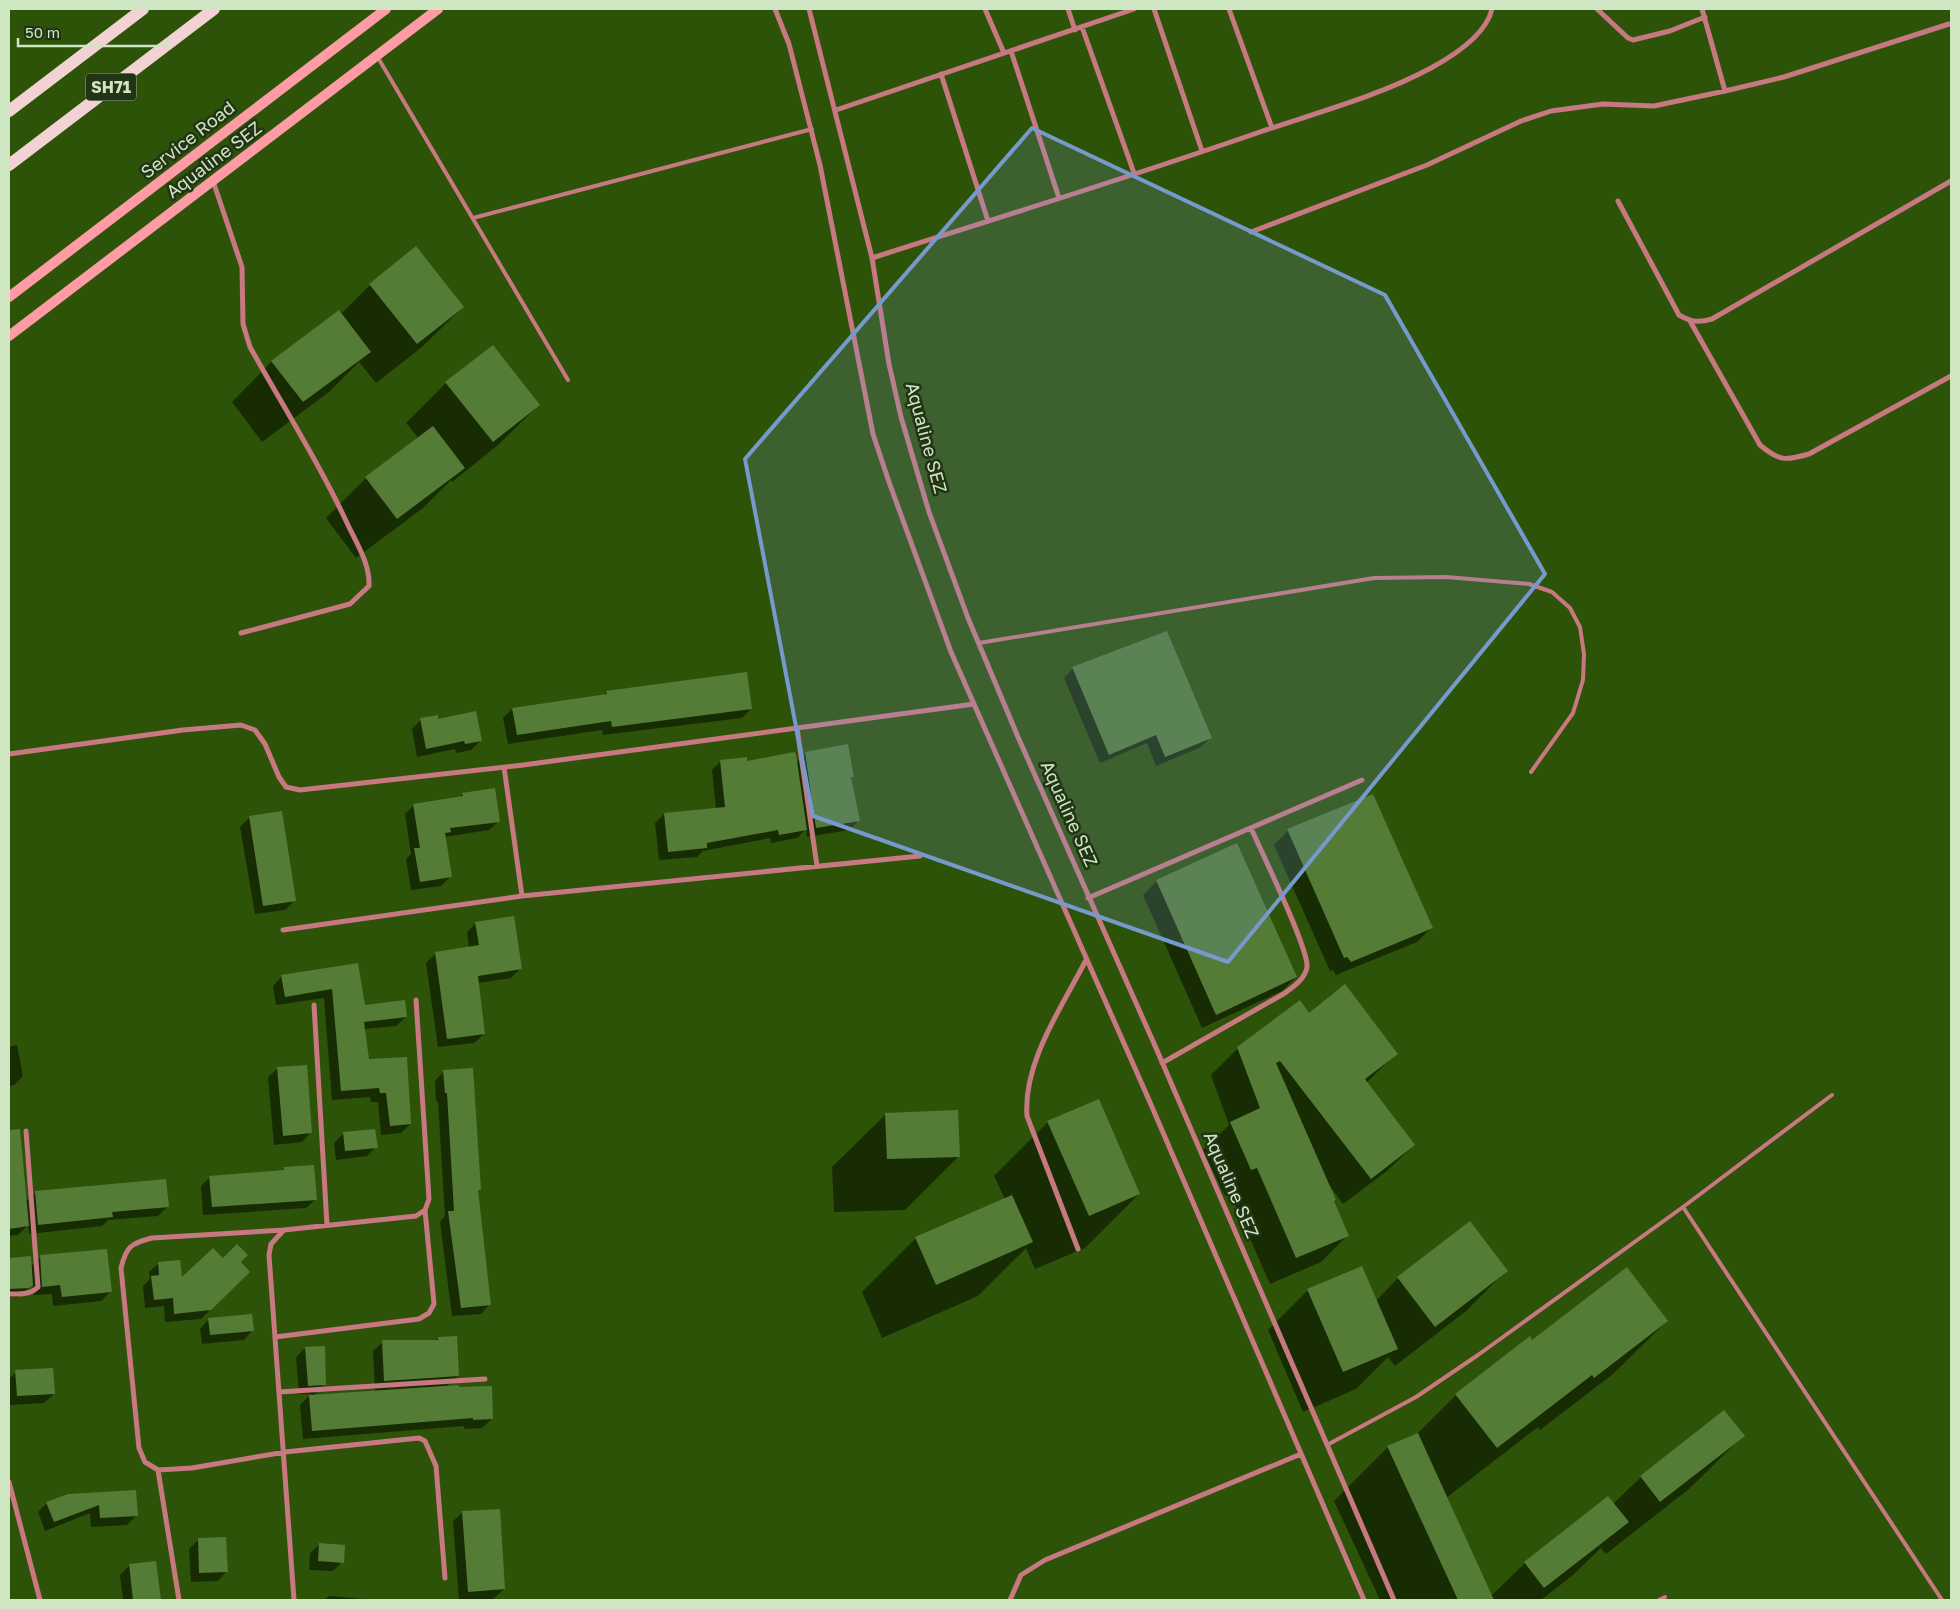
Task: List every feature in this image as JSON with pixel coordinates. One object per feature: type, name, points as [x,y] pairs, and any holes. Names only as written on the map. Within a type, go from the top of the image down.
[{"type":"main road","name":"SH71","points":[[9,111],[144,9]]},
{"type":"main road","name":"SH71","points":[[9,165],[214,9]]},
{"type":"street","name":"Service Road","points":[[9,297],[386,9]]},
{"type":"street","name":"Aqualine SEZ","points":[[9,336],[438,9]]},
{"type":"street","points":[[775,9],[789,44],[812,129],[834,229],[874,434],[925,583],[951,652],[1364,1600]]},
{"type":"street","name":"Aqualine SEZ","points":[[809,9],[872,258],[889,364],[903,425],[929,512],[979,643],[1394,1600]]},
{"type":"street","points":[[985,9],[1004,53]]},
{"type":"street","points":[[1068,9],[1075,30]]},
{"type":"street","points":[[836,110],[1134,9]]},
{"type":"street","points":[[1154,9],[1202,151]]},
{"type":"street","points":[[1229,9],[1272,128]]},
{"type":"street","points":[[872,258],[1134,174],[1397,84],[1431,68],[1472,38],[1484,26],[1492,9]]},
{"type":"street","points":[[1596,9],[1628,38],[1633,40],[1670,30],[1705,16]]},
{"type":"street","points":[[1702,9],[1725,91]]},
{"type":"street","points":[[1251,232],[1427,164],[1521,121],[1551,111],[1603,104],[1654,106],[1725,91],[1784,77],[1949,24]]},
{"type":"street","points":[[1082,27],[1134,174]]},
{"type":"street","points":[[1011,51],[1059,198]]},
{"type":"street","points":[[941,74],[988,221]]},
{"type":"street","points":[[213,181],[242,266],[243,324],[250,346],[330,487],[365,562],[369,575],[369,586],[350,604],[241,633]]},
{"type":"street","points":[[1618,201],[1679,315],[1690,321],[1701,322],[1712,319],[1951,181]]},
{"type":"street","points":[[1690,321],[1760,445],[1775,458],[1791,459],[1809,454],[1951,376]]},
{"type":"street","points":[[9,754],[183,730],[241,725],[255,730],[265,744],[279,777],[286,787],[300,790],[504,767],[974,704]]},
{"type":"street","points":[[797,728],[817,866]]},
{"type":"street","points":[[504,767],[522,896]]},
{"type":"street","points":[[1088,898],[1362,780]]},
{"type":"street","points":[[1162,1063],[1285,993],[1303,978],[1307,967],[1301,944],[1251,828]]},
{"type":"street","points":[[283,930],[522,896],[920,856]]},
{"type":"street","points":[[1078,1249],[1027,1116],[1025,1100],[1029,1076],[1035,1058],[1086,960]]},
{"type":"street","points":[[275,1337],[419,1319],[429,1313],[434,1304],[425,1210],[429,1199],[416,1000]]},
{"type":"street","points":[[314,1005],[327,1225]]},
{"type":"street","points":[[9,1294],[34,1292],[38,1287],[26,1131]]},
{"type":"street","points":[[425,1210],[416,1216],[284,1230],[152,1238],[134,1243],[125,1254],[121,1268],[139,1448],[145,1462],[158,1470],[192,1468],[285,1452],[419,1438],[426,1441],[436,1466],[445,1578]]},
{"type":"street","points":[[284,1230],[271,1244],[268,1255],[285,1452],[294,1600]]},
{"type":"street","points":[[279,1392],[485,1379]]},
{"type":"street","points":[[1010,1600],[1021,1575],[1044,1560],[1301,1454]]},
{"type":"street","points":[[158,1470],[179,1600]]},
{"type":"street","points":[[9,1482],[40,1600]]},
{"type":"lane","points":[[377,56],[568,380]]},
{"type":"lane","points":[[473,218],[812,129]]},
{"type":"lane","points":[[979,643],[1374,578],[1446,577],[1530,584],[1552,592],[1570,608],[1580,627],[1584,654],[1583,680],[1573,713],[1531,772]]},
{"type":"lane","points":[[1327,1445],[1416,1397],[1478,1355],[1683,1207],[1832,1095]]},
{"type":"lane","points":[[1683,1207],[1942,1600]]},
{"type":"lane","points":[[1659,1600],[1665,1597]]},
{"type":"highlighted area","points":[[1032,128],[1385,295],[1545,574],[1228,962],[813,816],[745,459]]},
{"type":"building","points":[[416,246],[464,307],[417,344],[369,284]]},
{"type":"building","points":[[339,310],[371,352],[303,402],[271,361]]},
{"type":"building","points":[[493,345],[540,405],[493,442],[445,382]]},
{"type":"building","points":[[433,426],[465,468],[397,519],[365,477]]},
{"type":"building","points":[[1167,631],[1212,738],[1165,757],[1156,735],[1109,755],[1072,667]]},
{"type":"building","points":[[747,672],[752,709],[612,727],[611,721],[517,735],[512,708],[607,694],[606,691]]},
{"type":"building","points":[[476,711],[482,741],[465,744],[464,741],[426,749],[420,718],[438,715],[438,719]]},
{"type":"building","points":[[848,744],[854,777],[851,777],[860,821],[816,828],[805,752]]},
{"type":"building","points":[[794,752],[796,754],[807,830],[779,835],[778,830],[707,843],[707,848],[668,852],[664,813],[725,807],[720,760],[747,757],[747,761]]},
{"type":"building","points":[[495,788],[500,822],[450,828],[451,832],[445,833],[452,877],[420,882],[414,848],[420,848],[413,804],[463,796],[462,793]]},
{"type":"building","points":[[1373,794],[1433,928],[1351,962],[1347,957],[1344,958],[1287,829]]},
{"type":"building","points":[[282,811],[296,901],[263,906],[249,816]]},
{"type":"building","points":[[1237,843],[1297,977],[1216,1015],[1156,880]]},
{"type":"building","points":[[514,916],[522,969],[478,976],[485,1034],[447,1039],[435,952],[479,945],[475,922]]},
{"type":"building","points":[[358,963],[365,1005],[405,1000],[407,1017],[364,1022],[369,1059],[407,1057],[411,1124],[390,1126],[386,1093],[380,1093],[379,1088],[341,1091],[332,989],[285,997],[281,975]]},
{"type":"building","points":[[1345,984],[1398,1054],[1365,1079],[1415,1145],[1371,1179],[1280,1061],[1276,1063],[1336,1200],[1334,1201],[1349,1236],[1296,1258],[1257,1168],[1251,1170],[1230,1122],[1260,1108],[1237,1047],[1300,1000],[1309,1013]]},
{"type":"building","points":[[307,1065],[312,1133],[283,1136],[277,1067]]},
{"type":"building","points":[[473,1068],[481,1190],[478,1190],[491,1305],[461,1308],[448,1211],[454,1211],[447,1093],[445,1093],[443,1070]]},
{"type":"building","points":[[1099,1099],[1140,1194],[1089,1216],[1047,1121]]},
{"type":"building","points":[[958,1110],[960,1157],[887,1159],[885,1113]]},
{"type":"building","points":[[20,1129],[29,1226],[9,1229],[9,1130]]},
{"type":"building","points":[[375,1129],[378,1148],[345,1151],[343,1132]]},
{"type":"building","points":[[314,1165],[317,1200],[212,1207],[209,1176],[284,1170],[284,1167]]},
{"type":"building","points":[[166,1179],[169,1207],[112,1212],[113,1217],[38,1225],[35,1191]]},
{"type":"building","points":[[1012,1195],[1033,1242],[936,1285],[915,1237]]},
{"type":"building","points":[[1470,1221],[1508,1271],[1435,1327],[1397,1277]]},
{"type":"building","points":[[237,1244],[248,1255],[241,1262],[250,1272],[211,1310],[174,1314],[173,1298],[154,1300],[151,1276],[159,1275],[158,1262],[180,1260],[182,1277],[213,1248],[223,1258]]},
{"type":"building","points":[[107,1249],[112,1292],[62,1297],[60,1285],[42,1287],[40,1255]]},
{"type":"building","points":[[31,1256],[33,1285],[29,1288],[9,1289],[9,1258]]},
{"type":"building","points":[[1362,1266],[1398,1349],[1343,1372],[1307,1289]]},
{"type":"building","points":[[1627,1267],[1668,1321],[1594,1378],[1592,1375],[1497,1448],[1455,1394],[1530,1336],[1532,1340]]},
{"type":"building","points":[[252,1314],[254,1331],[210,1335],[208,1318]]},
{"type":"building","points":[[457,1336],[459,1376],[384,1381],[382,1340],[438,1340],[438,1337]]},
{"type":"building","points":[[325,1346],[326,1385],[308,1386],[305,1347]]},
{"type":"building","points":[[53,1368],[55,1394],[17,1396],[15,1370]]},
{"type":"building","points":[[459,1385],[459,1387],[492,1386],[493,1419],[473,1420],[473,1418],[312,1431],[309,1395]]},
{"type":"building","points":[[1724,1410],[1745,1436],[1660,1502],[1640,1476]]},
{"type":"building","points":[[1418,1433],[1494,1600],[1458,1600],[1387,1446]]},
{"type":"building","points":[[136,1490],[138,1516],[100,1518],[99,1505],[54,1522],[46,1502],[68,1494]]},
{"type":"building","points":[[1608,1496],[1629,1522],[1544,1588],[1524,1562]]},
{"type":"building","points":[[500,1509],[505,1589],[468,1592],[462,1511]]},
{"type":"building","points":[[226,1537],[228,1572],[199,1573],[198,1538]]},
{"type":"building","points":[[319,1543],[345,1545],[344,1563],[318,1561]]},
{"type":"building","points":[[156,1561],[161,1600],[133,1600],[129,1564]]}]
